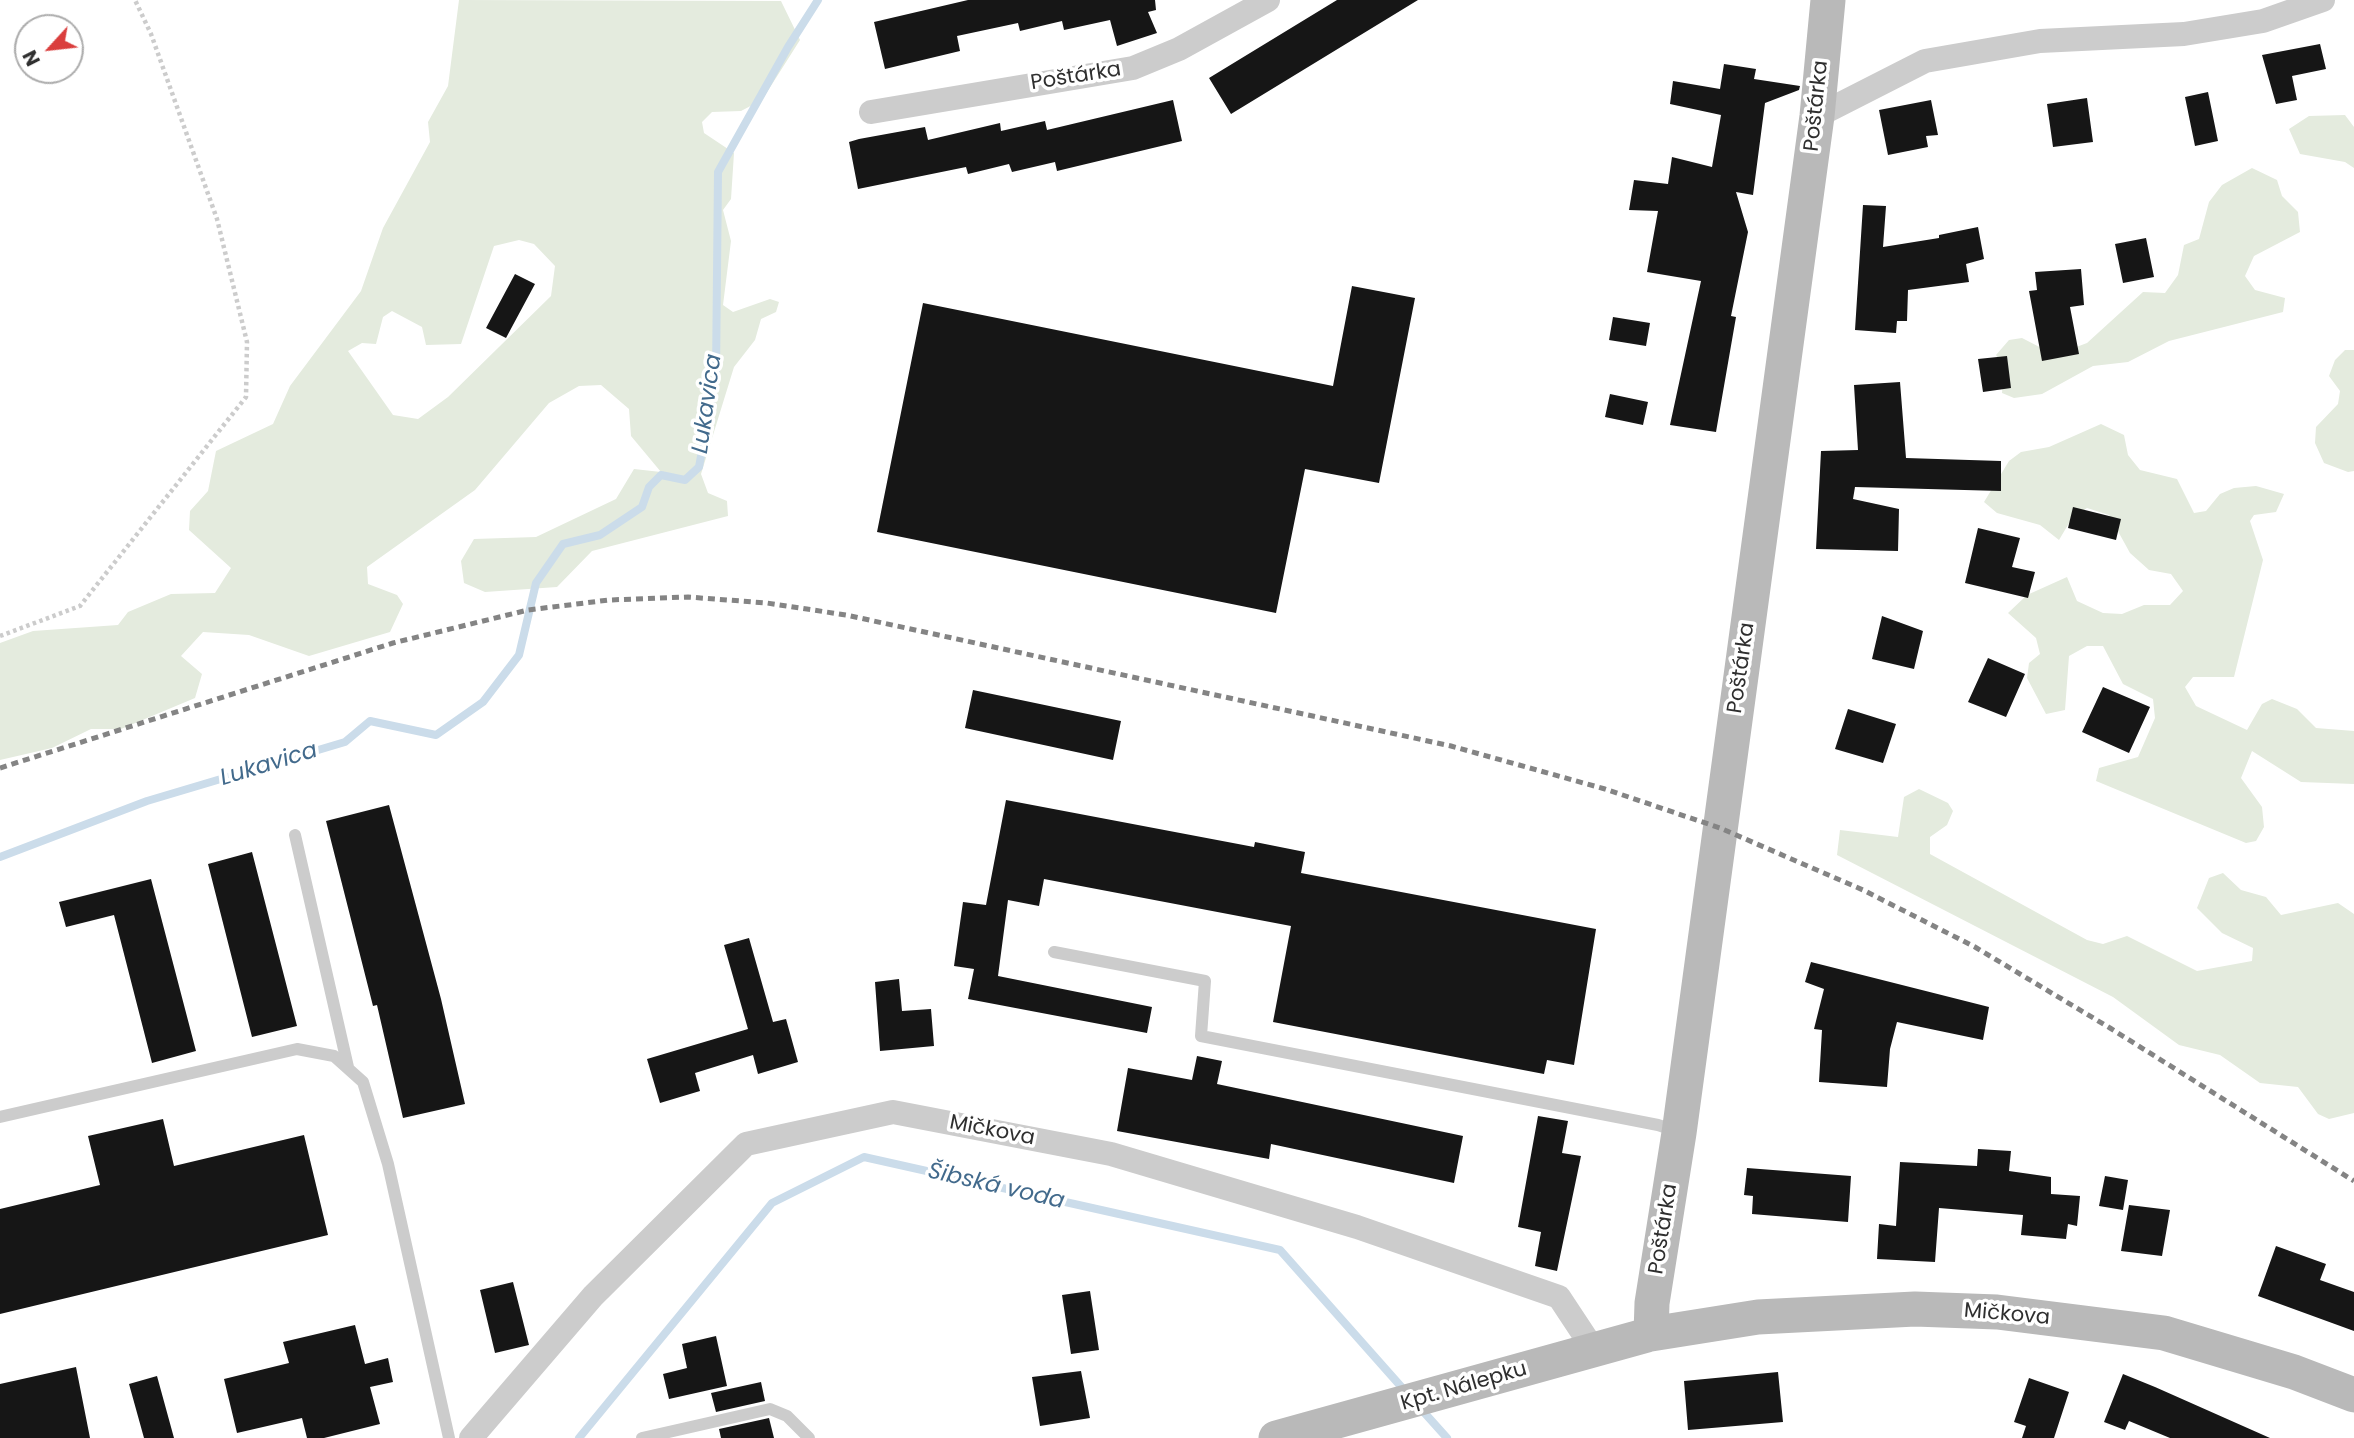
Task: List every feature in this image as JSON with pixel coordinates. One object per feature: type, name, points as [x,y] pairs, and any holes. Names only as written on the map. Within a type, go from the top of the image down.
[{"type":"street","name":"Poštárka","points":[[871,112],[1133,68],[1179,49],[1268,0]]},
{"type":"street","name":"Poštárka","points":[[1651,1334],[1652,1303],[1679,1133],[1817,116],[1828,0]]},
{"type":"street","points":[[1817,116],[1925,61],[2040,41],[2184,34],[2263,20],[2323,0]]},
{"type":"street","name":"Mičkova","points":[[471,1438],[593,1296],[746,1144],[893,1112],[1111,1154],[1357,1227],[1559,1297],[1594,1350]]},
{"type":"street","name":"Mičkova","points":[[1651,1334],[1769,1317],[1915,1309],[1997,1312],[2164,1333],[2294,1372],[2354,1395]]},
{"type":"street","name":"Kpt. Nálepku","points":[[1276,1438],[1651,1334]]},
{"type":"lane","points":[[295,835],[348,1068]]},
{"type":"lane","points":[[1054,952],[1205,981],[1201,1035],[1658,1125],[1679,1133]]},
{"type":"lane","points":[[0,1117],[298,1049],[334,1056],[363,1082],[388,1164],[449,1438]]},
{"type":"lane","points":[[642,1438],[770,1409],[788,1416],[809,1438]]},
{"type":"path","points":[[0,636],[80,606],[246,397],[247,342],[216,219],[151,34],[135,0]]},
{"type":"shaded area","points":[[459,0],[781,1],[800,40],[762,100],[741,111],[712,112],[702,122],[704,133],[734,153],[731,199],[723,210],[731,241],[723,305],[733,312],[770,299],[779,302],[776,312],[761,319],[755,340],[734,367],[701,474],[708,493],[727,501],[728,516],[592,551],[557,587],[485,592],[464,583],[461,561],[474,539],[536,537],[616,499],[634,469],[661,472],[631,436],[629,409],[601,385],[579,386],[549,403],[475,490],[367,567],[368,584],[397,595],[403,604],[390,632],[309,656],[249,635],[203,632],[181,656],[202,674],[195,698],[121,729],[91,729],[52,748],[0,760],[0,643],[33,631],[118,625],[128,612],[171,594],[215,593],[231,568],[189,530],[190,511],[208,491],[216,451],[273,424],[290,386],[361,291],[383,228],[430,142],[428,122],[448,86]],"holes":[[[519,240],[534,244],[555,266],[551,296],[448,397],[418,419],[393,415],[348,351],[362,343],[376,344],[383,317],[392,311],[422,327],[426,345],[461,344],[494,246]]]},
{"type":"shaded area","points":[[2345,115],[2354,127],[2354,168],[2345,162],[2300,154],[2289,129],[2309,116]]},
{"type":"shaded area","points":[[2252,168],[2277,180],[2282,196],[2298,212],[2300,232],[2254,256],[2245,276],[2255,290],[2285,298],[2283,312],[2169,341],[2128,362],[2093,366],[2042,394],[2014,398],[2002,393],[2004,367],[1996,355],[2009,340],[2022,338],[2055,355],[2087,343],[2143,292],[2165,293],[2178,275],[2184,245],[2199,239],[2209,202],[2222,185]]},
{"type":"shaded area","points":[[2345,350],[2354,350],[2354,471],[2348,472],[2324,463],[2315,443],[2316,427],[2338,404],[2340,391],[2329,376],[2335,360]]},
{"type":"shaded area","points":[[2101,424],[2124,435],[2128,455],[2140,470],[2177,479],[2194,513],[2206,511],[2220,494],[2234,488],[2256,486],[2284,494],[2276,512],[2254,515],[2250,521],[2263,560],[2234,677],[2193,677],[2185,687],[2196,706],[2247,730],[2262,704],[2272,699],[2297,709],[2316,728],[2354,731],[2354,784],[2301,782],[2252,751],[2241,778],[2262,807],[2264,827],[2256,841],[2246,843],[2096,781],[2099,768],[2138,757],[2155,718],[2153,699],[2123,684],[2103,646],[2087,646],[2069,656],[2065,710],[2046,714],[2027,678],[2029,663],[2040,654],[2036,638],[2008,613],[2027,595],[2067,577],[2077,601],[2103,613],[2122,614],[2144,605],[2170,605],[2183,591],[2171,574],[2149,570],[2130,553],[2109,515],[2087,508],[2072,518],[2059,540],[2040,525],[1997,513],[1984,502],[2009,461],[2021,452],[2049,447]]},
{"type":"shaded area","points":[[1919,789],[1948,803],[1953,811],[1947,825],[1930,837],[1930,854],[2087,940],[2103,944],[2127,936],[2197,971],[2252,961],[2253,948],[2222,933],[2197,908],[2209,878],[2223,873],[2241,890],[2266,897],[2281,915],[2338,903],[2354,914],[2354,1113],[2329,1119],[2318,1114],[2298,1087],[2260,1083],[2220,1055],[2179,1045],[2113,997],[1837,855],[1840,830],[1898,837],[1904,797]]},
{"type":"building","points":[[968,0],[1155,0],[1156,10],[1148,12],[1157,33],[1117,46],[1110,20],[1064,30],[1062,21],[1020,31],[1018,23],[957,36],[960,51],[885,69],[874,22]]},
{"type":"building","points":[[1337,0],[1418,0],[1231,114],[1209,78]]},
{"type":"building","points":[[2320,44],[2326,69],[2292,76],[2297,100],[2276,104],[2262,55]]},
{"type":"building","points":[[1724,64],[1756,69],[1754,79],[1800,86],[1799,90],[1765,103],[1753,195],[1736,192],[1748,232],[1731,316],[1736,317],[1716,432],[1670,425],[1701,281],[1647,272],[1658,211],[1629,210],[1634,180],[1668,184],[1672,157],[1712,167],[1721,115],[1670,104],[1673,81],[1720,89]]},
{"type":"building","points":[[2208,92],[2218,141],[2195,146],[2185,97]]},
{"type":"building","points":[[2087,98],[2093,142],[2053,147],[2047,104]]},
{"type":"building","points":[[1173,100],[1182,141],[1057,171],[1055,162],[1012,172],[1009,164],[968,174],[966,167],[858,189],[849,142],[859,139],[925,127],[928,140],[1000,123],[1001,131],[1045,121],[1047,130]]},
{"type":"building","points":[[1931,100],[1938,135],[1926,136],[1928,147],[1888,155],[1879,110]]},
{"type":"building","points":[[1863,205],[1886,206],[1883,247],[1939,238],[1939,235],[1978,227],[1984,259],[1966,264],[1969,282],[1908,290],[1907,321],[1897,321],[1896,333],[1855,330]]},
{"type":"building","points":[[2146,238],[2154,277],[2123,283],[2115,244]]},
{"type":"building","points":[[2081,269],[2084,305],[2070,307],[2079,354],[2042,361],[2029,291],[2037,290],[2035,272]]},
{"type":"building","points":[[515,274],[535,284],[506,338],[486,328]]},
{"type":"building","points":[[1352,286],[1415,298],[1379,483],[1305,469],[1276,613],[877,532],[923,303],[1333,386]]},
{"type":"building","points":[[1613,317],[1650,323],[1646,346],[1609,340]]},
{"type":"building","points":[[2007,356],[2011,388],[1983,392],[1978,359]]},
{"type":"building","points":[[1900,382],[1906,458],[2001,461],[2001,491],[1855,487],[1853,499],[1899,509],[1898,551],[1816,549],[1821,451],[1858,450],[1854,385]]},
{"type":"building","points":[[1610,394],[1648,402],[1643,425],[1605,417]]},
{"type":"building","points":[[2073,507],[2121,519],[2116,540],[2068,528]]},
{"type":"building","points":[[1978,528],[2020,538],[2012,567],[2035,572],[2028,598],[1965,583]]},
{"type":"building","points":[[1882,616],[1923,631],[1914,669],[1872,659]]},
{"type":"building","points":[[1988,658],[2025,674],[2006,717],[1968,702]]},
{"type":"building","points":[[2103,687],[2150,707],[2129,753],[2082,732]]},
{"type":"building","points":[[973,690],[1121,721],[1113,760],[965,728]]},
{"type":"building","points":[[1848,709],[1896,724],[1883,763],[1835,749]]},
{"type":"building","points":[[1006,800],[1254,847],[1255,842],[1305,852],[1301,873],[1596,929],[1574,1065],[1547,1060],[1544,1074],[1273,1022],[1291,926],[1044,879],[1039,906],[1008,900],[998,976],[1152,1007],[1147,1033],[968,999],[974,969],[954,966],[963,902],[986,905]]},
{"type":"building","points":[[389,805],[441,999],[465,1104],[403,1118],[377,1005],[373,1006],[326,821]]},
{"type":"building","points":[[252,852],[297,1026],[252,1037],[208,864]]},
{"type":"building","points":[[151,879],[196,1051],[152,1063],[114,915],[66,927],[59,902]]},
{"type":"building","points":[[749,938],[773,1022],[786,1019],[798,1062],[758,1074],[753,1055],[695,1073],[700,1091],[660,1103],[647,1059],[748,1029],[724,945]]},
{"type":"building","points":[[1811,962],[1989,1007],[1983,1040],[1897,1022],[1890,1049],[1887,1087],[1819,1082],[1822,1030],[1814,1029],[1824,989],[1805,982]]},
{"type":"building","points":[[899,979],[902,1011],[931,1009],[934,1046],[880,1051],[875,982]]},
{"type":"building","points":[[1197,1056],[1222,1061],[1217,1084],[1463,1136],[1454,1183],[1271,1144],[1269,1159],[1117,1131],[1128,1068],[1192,1080]]},
{"type":"building","points":[[1538,1116],[1568,1121],[1562,1153],[1581,1156],[1557,1271],[1535,1266],[1541,1232],[1518,1227]]},
{"type":"building","points":[[163,1119],[174,1166],[304,1135],[328,1235],[0,1314],[0,1209],[100,1185],[88,1136]]},
{"type":"building","points":[[1978,1149],[2011,1151],[2009,1171],[2051,1177],[2051,1194],[2080,1196],[2077,1226],[2068,1224],[2066,1239],[2021,1235],[2023,1215],[1939,1208],[1935,1262],[1877,1259],[1879,1224],[1896,1226],[1900,1162],[1977,1166]]},
{"type":"building","points":[[1747,1168],[1851,1176],[1848,1222],[1752,1214],[1753,1196],[1744,1195]]},
{"type":"building","points":[[2105,1176],[2128,1180],[2123,1210],[2099,1206]]},
{"type":"building","points":[[2129,1205],[2170,1210],[2162,1256],[2121,1251]]},
{"type":"building","points":[[2276,1246],[2326,1264],[2320,1280],[2354,1292],[2354,1331],[2258,1296]]},
{"type":"building","points":[[513,1282],[529,1345],[495,1353],[480,1290]]},
{"type":"building","points":[[1090,1291],[1099,1350],[1071,1354],[1062,1295]]},
{"type":"building","points":[[355,1325],[365,1364],[388,1358],[393,1382],[370,1387],[380,1424],[324,1438],[307,1438],[302,1418],[237,1433],[224,1379],[289,1363],[283,1342]]},
{"type":"building","points":[[716,1336],[727,1386],[669,1399],[663,1374],[687,1368],[682,1344]]},
{"type":"building","points":[[76,1367],[90,1438],[0,1438],[0,1384]]},
{"type":"building","points":[[1081,1371],[1090,1418],[1040,1426],[1032,1377]]},
{"type":"building","points":[[1778,1372],[1783,1422],[1688,1430],[1684,1381]]},
{"type":"building","points":[[2123,1374],[2270,1438],[2170,1438],[2129,1421],[2125,1430],[2104,1422]]},
{"type":"building","points":[[157,1376],[174,1438],[144,1438],[129,1384]]},
{"type":"building","points":[[2029,1378],[2069,1392],[2054,1438],[2022,1438],[2026,1426],[2014,1422]]},
{"type":"building","points":[[761,1382],[765,1401],[716,1412],[711,1393]]},
{"type":"building","points":[[769,1418],[774,1438],[721,1438],[719,1429]]},
{"type":"waterway","name":"Lukavica","points":[[0,857],[147,801],[345,742],[370,721],[436,735],[483,702],[519,655],[536,583],[563,544],[600,535],[642,507],[649,487],[661,475],[685,480],[699,467],[716,375],[718,172],[788,47],[818,0]]},
{"type":"waterway","name":"Šibská voda","points":[[579,1438],[772,1203],[864,1157],[1280,1250],[1405,1391]]},
{"type":"waterway","name":"Šibská voda","points":[[1421,1409],[1447,1438]]},
{"type":"railway","points":[[0,768],[393,643],[528,610],[609,600],[688,597],[767,603],[846,615],[1451,746],[1605,789],[1720,828],[1863,890],[1975,947],[2354,1181]]}]
